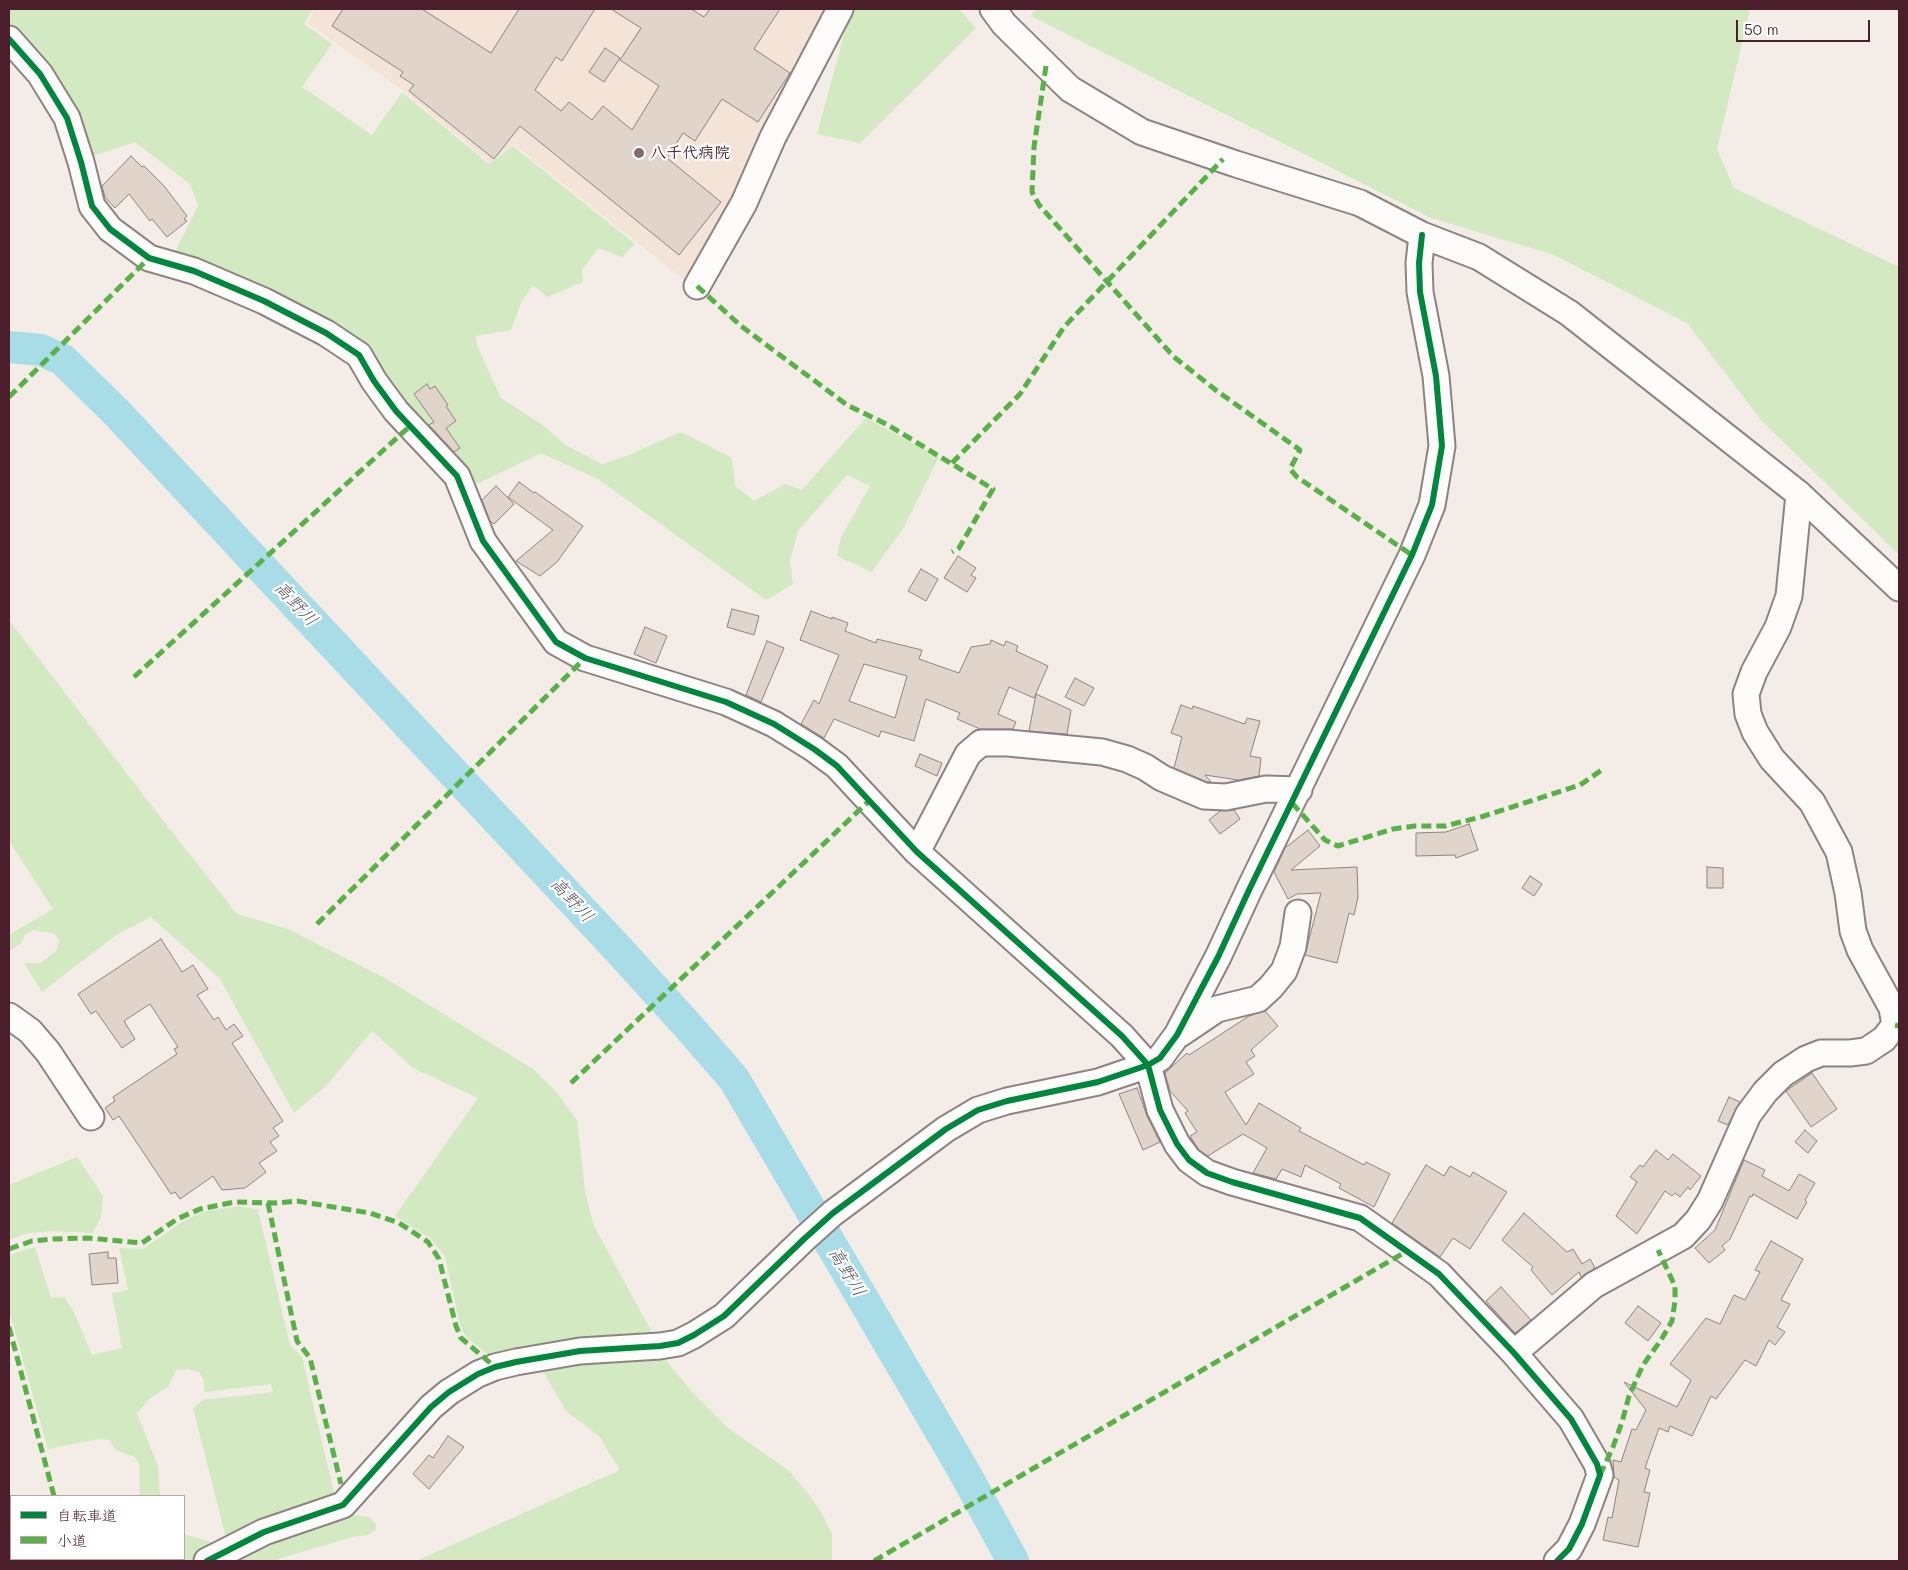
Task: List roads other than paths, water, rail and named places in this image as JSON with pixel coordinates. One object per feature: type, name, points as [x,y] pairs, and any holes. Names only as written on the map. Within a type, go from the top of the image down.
[{"type":"street","points":[[696,286],[744,203],[773,137],[840,9]]},
{"type":"street","points":[[993,9],[1004,24],[1070,89],[1142,132],[1360,203],[1422,235],[1479,257],[1569,313],[1799,494],[1899,588]]},
{"type":"street","points":[[9,39],[40,74],[67,118],[92,206],[110,229],[149,258],[194,271],[264,301],[326,333],[359,355],[374,382],[396,411],[456,476],[483,541],[556,642],[585,658],[726,702],[774,724],[814,749],[837,766],[917,852],[1122,1036],[1148,1065],[1160,1110],[1177,1144],[1189,1160],[1207,1173],[1232,1182],[1360,1218],[1439,1274],[1514,1353],[1571,1420],[1597,1464],[1600,1475],[1582,1524],[1569,1549],[1558,1561]]},
{"type":"street","points":[[207,1561],[264,1532],[343,1505],[431,1408],[449,1392],[478,1374],[495,1367],[516,1362],[580,1351],[660,1346],[678,1343],[694,1335],[724,1316],[833,1213],[946,1129],[978,1110],[1007,1101],[1098,1082],[1148,1065],[1160,1058],[1178,1035],[1218,958],[1249,890],[1412,555],[1432,505],[1442,446],[1436,376],[1420,292],[1419,263],[1422,235]]},
{"type":"street","points":[[1514,1353],[1594,1285],[1683,1236],[1698,1220],[1710,1201],[1748,1115],[1765,1092],[1784,1074],[1806,1059],[1822,1053],[1850,1054],[1866,1051],[1884,1039],[1895,1025],[1892,1008],[1860,950],[1854,931],[1839,852],[1812,802],[1772,759],[1755,732],[1748,714],[1746,694],[1754,672],[1778,627],[1789,596],[1799,494]]},
{"type":"street","points":[[917,852],[968,754],[981,744],[1008,743],[1102,752],[1127,759],[1145,767],[1162,778],[1204,796],[1226,797],[1266,789],[1299,790]]},
{"type":"street","points":[[1178,1035],[1217,1009],[1258,999],[1271,987],[1284,971],[1293,947],[1298,913]]},
{"type":"street","points":[[9,1016],[30,1030],[48,1052],[91,1116]]},
{"type":"waterway","name":"高野川","points":[[9,347],[41,350],[63,360],[117,413],[618,949],[734,1079],[962,1468],[1013,1561]]},
{"type":"place","name":"八千代病院","points":[[639,153]]}]
